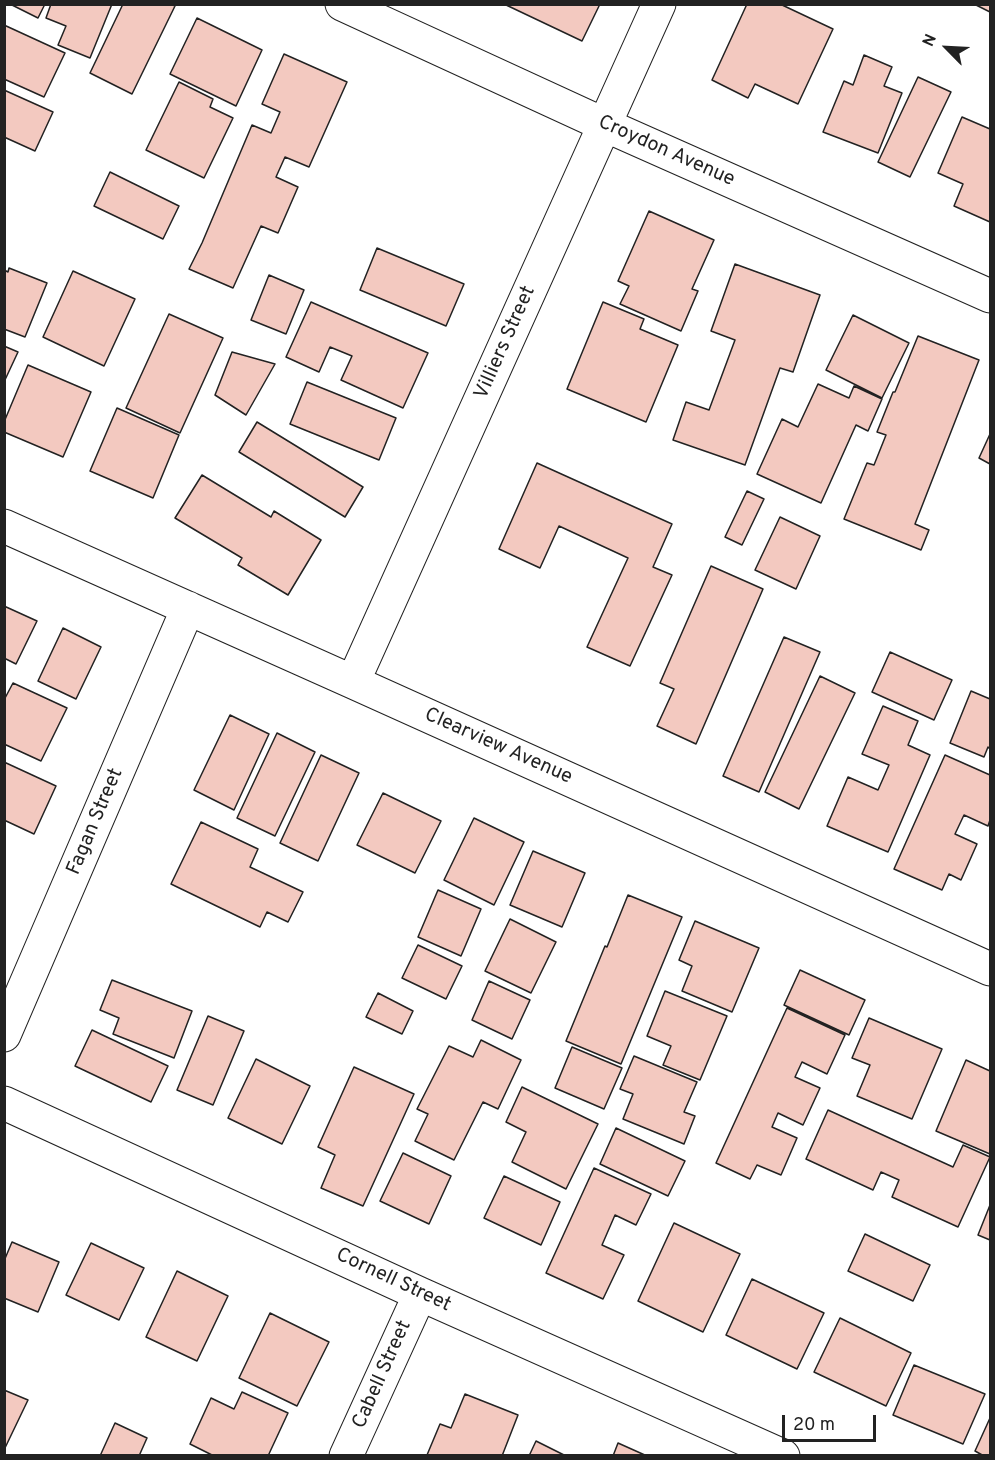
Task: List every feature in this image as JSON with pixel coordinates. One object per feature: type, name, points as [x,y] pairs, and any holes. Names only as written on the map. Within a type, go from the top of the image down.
[{"type":"street","name":"Croydon Avenue","points":[[342,4],[990,296]]},
{"type":"street","name":"Villiers Street","points":[[353,681],[659,4]]},
{"type":"street","name":"Clearview Avenue","points":[[4,526],[990,969]]},
{"type":"street","name":"Fagan Street","points":[[4,1035],[188,608]]},
{"type":"street","name":"Cornell Street","points":[[4,1103],[420,1294],[783,1455]]},
{"type":"street","name":"Cabell Street","points":[[346,1455],[420,1294]]},
{"type":"building","points":[[10,4],[45,4],[38,18]]},
{"type":"building","points":[[51,4],[112,4],[90,58],[58,45],[66,26],[46,18]]},
{"type":"building","points":[[123,4],[171,4],[175,6],[132,94],[90,73]]},
{"type":"building","points":[[504,4],[600,4],[582,41]]},
{"type":"building","points":[[747,4],[780,4],[833,29],[798,104],[755,84],[748,98],[712,80]]},
{"type":"building","points":[[974,4],[990,4],[990,12]]},
{"type":"building","points":[[197,18],[262,50],[236,106],[170,74]]},
{"type":"building","points":[[4,25],[65,53],[44,97],[4,79]]},
{"type":"building","points":[[284,54],[347,82],[309,167],[285,157],[276,177],[298,187],[278,233],[261,226],[233,288],[189,269],[252,125],[271,133],[280,112],[262,104]]},
{"type":"building","points":[[864,55],[892,67],[884,86],[902,93],[878,153],[823,132],[844,81],[853,85]]},
{"type":"building","points":[[918,77],[951,92],[910,177],[878,162]]},
{"type":"building","points":[[179,82],[213,99],[210,107],[233,118],[204,178],[146,150]]},
{"type":"building","points":[[4,90],[53,112],[35,151],[4,137]]},
{"type":"building","points":[[962,117],[990,129],[990,222],[954,206],[963,184],[938,173]]},
{"type":"building","points":[[110,172],[179,206],[163,239],[94,206]]},
{"type":"building","points":[[649,211],[714,240],[692,289],[698,291],[681,331],[620,304],[629,286],[618,281]]},
{"type":"building","points":[[377,248],[464,284],[446,326],[360,290]]},
{"type":"building","points":[[735,264],[820,295],[793,372],[780,368],[745,465],[673,440],[686,402],[709,410],[735,340],[711,331]]},
{"type":"building","points":[[9,268],[47,283],[25,337],[4,329],[4,270],[8,272]]},
{"type":"building","points":[[73,271],[135,299],[104,366],[43,337]]},
{"type":"building","points":[[269,275],[304,290],[286,334],[251,320]]},
{"type":"building","points":[[311,302],[428,353],[403,408],[341,380],[352,356],[330,347],[319,372],[286,357]]},
{"type":"building","points":[[603,302],[644,319],[640,329],[678,345],[646,422],[567,389]]},
{"type":"building","points":[[169,314],[223,338],[180,433],[126,408]]},
{"type":"building","points":[[853,315],[909,343],[882,398],[826,370]]},
{"type":"building","points":[[918,336],[979,360],[915,524],[929,530],[921,550],[844,519],[867,463],[874,465],[886,435],[877,432]]},
{"type":"building","points":[[4,346],[18,352],[4,382]]},
{"type":"building","points":[[232,352],[275,364],[246,415],[215,395]]},
{"type":"building","points":[[28,365],[91,392],[63,457],[4,432],[4,422]]},
{"type":"building","points":[[307,382],[396,418],[379,460],[290,424]]},
{"type":"building","points":[[818,384],[849,398],[854,386],[882,399],[868,431],[856,425],[821,503],[757,474],[782,419],[798,427]]},
{"type":"building","points":[[117,408],[179,435],[153,498],[90,471]]},
{"type":"building","points":[[257,422],[363,487],[345,517],[239,452]]},
{"type":"building","points":[[990,434],[990,464],[979,458]]},
{"type":"building","points":[[537,463],[672,524],[653,567],[672,575],[630,666],[587,647],[628,558],[559,526],[540,568],[499,549]]},
{"type":"building","points":[[202,475],[271,517],[274,511],[321,540],[288,595],[238,565],[242,558],[175,518]]},
{"type":"building","points":[[747,491],[764,499],[742,545],[725,537]]},
{"type":"building","points":[[780,517],[820,536],[796,589],[755,570]]},
{"type":"building","points":[[711,566],[763,589],[696,744],[657,726],[674,689],[660,683]]},
{"type":"building","points":[[4,606],[37,621],[16,664],[4,658]]},
{"type":"building","points":[[63,628],[101,647],[76,699],[38,681]]},
{"type":"building","points":[[784,637],[820,652],[759,792],[723,776]]},
{"type":"building","points":[[890,652],[952,680],[934,720],[872,692]]},
{"type":"building","points":[[820,676],[855,693],[799,809],[765,792]]},
{"type":"building","points":[[13,683],[67,708],[41,761],[4,744],[4,700]]},
{"type":"building","points":[[971,691],[990,699],[990,749],[988,747],[984,757],[950,743]]},
{"type":"building","points":[[883,706],[918,721],[908,745],[930,755],[888,852],[827,826],[848,777],[878,790],[889,765],[862,754]]},
{"type":"building","points":[[230,715],[269,734],[234,810],[194,790]]},
{"type":"building","points":[[277,733],[315,752],[275,836],[237,818]]},
{"type":"building","points":[[321,755],[359,773],[318,861],[280,843]]},
{"type":"building","points":[[945,755],[990,775],[990,820],[988,826],[964,815],[955,834],[977,844],[961,880],[949,874],[942,890],[894,869]]},
{"type":"building","points":[[4,762],[56,786],[34,834],[4,820]]},
{"type":"building","points":[[383,793],[441,821],[415,873],[357,845]]},
{"type":"building","points":[[474,818],[524,842],[494,905],[444,880]]},
{"type":"building","points":[[201,822],[258,849],[250,867],[303,892],[288,922],[267,912],[260,927],[171,884]]},
{"type":"building","points":[[533,851],[585,873],[562,927],[510,905]]},
{"type":"building","points":[[438,890],[481,909],[461,956],[418,937]]},
{"type":"building","points":[[628,895],[682,917],[621,1064],[566,1041]]},
{"type":"building","points":[[510,919],[556,942],[531,993],[485,971]]},
{"type":"building","points":[[695,921],[759,948],[732,1012],[682,991],[692,966],[679,960]]},
{"type":"building","points":[[418,945],[462,966],[446,999],[402,978]]},
{"type":"building","points":[[800,970],[865,1000],[849,1035],[784,1005]]},
{"type":"building","points":[[112,980],[192,1011],[174,1058],[113,1034],[119,1018],[100,1010]]},
{"type":"building","points":[[489,981],[530,1000],[512,1039],[472,1020]]},
{"type":"building","points":[[665,991],[727,1016],[700,1080],[663,1065],[671,1046],[647,1036]]},
{"type":"building","points":[[378,993],[413,1011],[402,1034],[366,1017]]},
{"type":"building","points":[[787,1008],[845,1035],[827,1074],[802,1062],[795,1077],[820,1088],[803,1125],[778,1113],[772,1127],[797,1138],[781,1175],[757,1165],[750,1179],[716,1163]]},
{"type":"building","points":[[208,1016],[244,1031],[213,1105],[177,1090]]},
{"type":"building","points":[[869,1018],[942,1049],[912,1119],[857,1096],[870,1065],[852,1058]]},
{"type":"building","points":[[92,1030],[168,1066],[151,1102],[75,1066]]},
{"type":"building","points":[[481,1040],[521,1060],[498,1109],[483,1102],[454,1160],[415,1141],[428,1114],[417,1109],[449,1046],[473,1057]]},
{"type":"building","points":[[572,1047],[622,1068],[604,1109],[555,1088]]},
{"type":"building","points":[[634,1056],[697,1082],[684,1112],[695,1116],[684,1144],[623,1119],[633,1094],[620,1089]]},
{"type":"building","points":[[256,1059],[310,1086],[282,1144],[228,1118]]},
{"type":"building","points":[[966,1060],[990,1071],[990,1154],[936,1131]]},
{"type":"building","points":[[354,1067],[414,1094],[363,1206],[321,1188],[335,1155],[318,1147]]},
{"type":"building","points":[[522,1087],[598,1124],[566,1189],[512,1162],[526,1132],[506,1122]]},
{"type":"building","points":[[828,1110],[953,1167],[963,1145],[990,1157],[958,1227],[892,1197],[899,1180],[881,1172],[873,1190],[806,1159]]},
{"type":"building","points":[[616,1128],[685,1161],[668,1196],[600,1164]]},
{"type":"building","points":[[403,1153],[451,1176],[429,1224],[380,1201]]},
{"type":"building","points":[[594,1168],[651,1194],[636,1225],[615,1215],[602,1245],[624,1255],[603,1299],[546,1273]]},
{"type":"building","points":[[504,1176],[560,1202],[541,1245],[484,1218]]},
{"type":"building","points":[[990,1205],[990,1240],[978,1235]]},
{"type":"building","points":[[674,1223],[740,1254],[703,1332],[638,1301]]},
{"type":"building","points":[[865,1234],[930,1265],[913,1301],[848,1271]]},
{"type":"building","points":[[12,1242],[59,1262],[38,1312],[4,1298],[4,1261]]},
{"type":"building","points":[[91,1243],[144,1268],[119,1320],[66,1295]]},
{"type":"building","points":[[177,1271],[228,1296],[197,1361],[146,1337]]},
{"type":"building","points":[[752,1279],[824,1313],[797,1369],[726,1335]]},
{"type":"building","points":[[270,1313],[329,1342],[297,1406],[239,1378]]},
{"type":"building","points":[[840,1318],[911,1353],[886,1406],[814,1372]]},
{"type":"building","points":[[914,1365],[985,1394],[963,1444],[893,1415]]},
{"type":"building","points":[[4,1390],[28,1400],[4,1450]]},
{"type":"building","points":[[242,1392],[288,1413],[268,1456],[214,1456],[190,1444],[211,1398],[234,1409]]},
{"type":"building","points":[[465,1394],[518,1415],[502,1456],[427,1455],[440,1424],[451,1428]]},
{"type":"building","points":[[990,1418],[990,1456],[984,1456],[975,1451]]},
{"type":"building","points":[[115,1423],[147,1438],[139,1456],[100,1456]]},
{"type":"building","points":[[536,1441],[566,1456],[529,1456]]},
{"type":"building","points":[[618,1443],[647,1456],[613,1456]]}]
